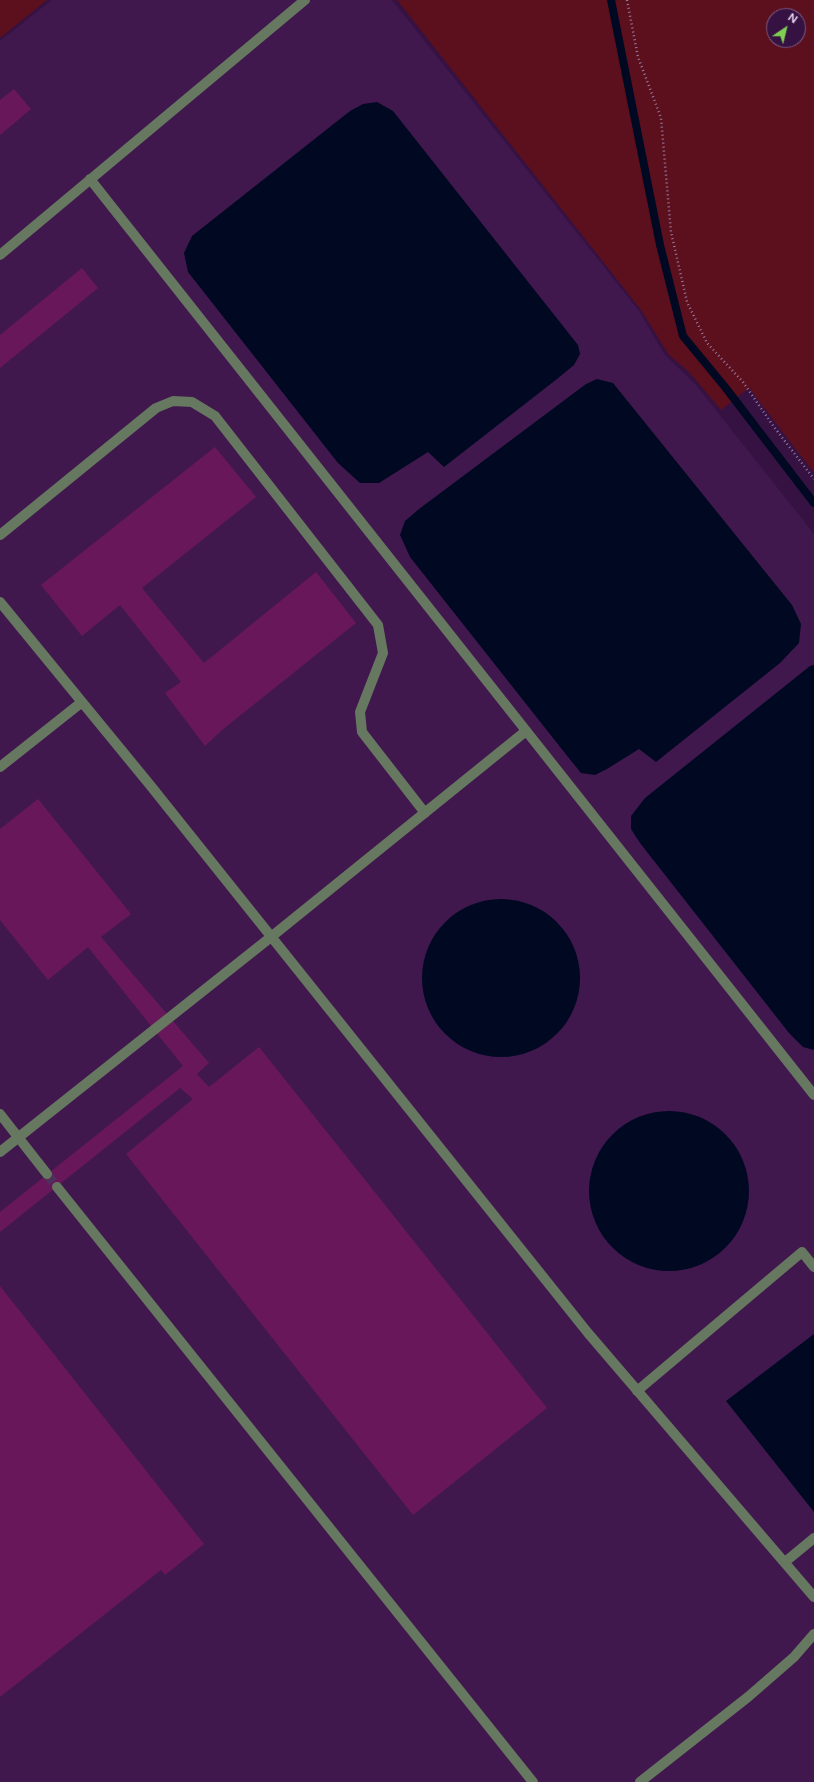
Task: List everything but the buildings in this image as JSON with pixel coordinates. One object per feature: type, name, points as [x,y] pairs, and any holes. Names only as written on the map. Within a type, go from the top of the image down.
[{"type":"lane","points":[[0,255],[305,0]]},
{"type":"lane","points":[[90,179],[814,1094]]},
{"type":"lane","points":[[0,535],[156,408],[173,401],[192,402],[215,416],[378,624],[383,652],[360,712],[362,732],[425,813]]},
{"type":"lane","points":[[0,602],[82,702],[588,1333],[814,1597]]},
{"type":"lane","points":[[0,767],[82,702]]},
{"type":"lane","points":[[0,1152],[271,937],[526,731]]},
{"type":"lane","points":[[0,1114],[47,1174]]},
{"type":"lane","points":[[57,1187],[533,1782]]},
{"type":"lane","points":[[637,1391],[802,1252],[814,1267]]},
{"type":"lane","points":[[784,1562],[814,1538]]},
{"type":"lane","points":[[640,1782],[748,1697],[794,1657],[814,1634]]},
{"type":"path","points":[[627,0],[638,57],[661,118],[671,232],[687,302],[707,343],[743,382],[774,428],[814,479]]},
{"type":"shaded area","points":[[0,0],[47,0],[0,38]]},
{"type":"shaded area","points":[[52,0],[392,0],[639,311],[664,354],[696,385],[814,534],[814,1782],[0,1782],[0,41]]},
{"type":"shaded area","points":[[397,0],[814,0],[814,473],[749,388],[721,410],[689,372],[669,355],[641,310]]},
{"type":"water","points":[[377,102],[393,111],[578,345],[580,354],[574,365],[444,467],[428,452],[379,483],[360,483],[338,463],[188,272],[184,253],[192,236],[350,111],[363,104]]},
{"type":"water","points":[[597,379],[613,383],[792,605],[801,624],[799,643],[780,663],[656,762],[639,749],[595,775],[581,773],[568,757],[410,557],[400,535],[405,521],[419,509],[586,384]]},
{"type":"water","points":[[814,665],[814,1050],[803,1047],[789,1033],[640,843],[631,829],[631,816],[645,798],[810,666]]},
{"type":"water","points":[[509,899],[524,902],[538,908],[557,922],[567,934],[577,955],[580,978],[577,1001],[567,1022],[557,1034],[545,1044],[524,1054],[509,1057],[493,1057],[478,1054],[457,1044],[445,1034],[435,1022],[425,1001],[423,993],[422,970],[425,955],[435,934],[445,922],[457,912],[478,902],[486,900]]},
{"type":"water","points":[[669,1111],[700,1117],[720,1129],[731,1140],[743,1160],[749,1191],[743,1222],[731,1242],[720,1253],[700,1265],[669,1271],[638,1265],[618,1253],[607,1242],[595,1222],[589,1191],[595,1160],[607,1140],[618,1129],[638,1117]]},
{"type":"water","points":[[814,1334],[814,1512],[726,1401]]},
{"type":"waterway","points":[[611,0],[660,245],[683,336],[725,387],[814,503]]},
{"type":"tunnel","points":[[47,1174],[57,1187]]}]
